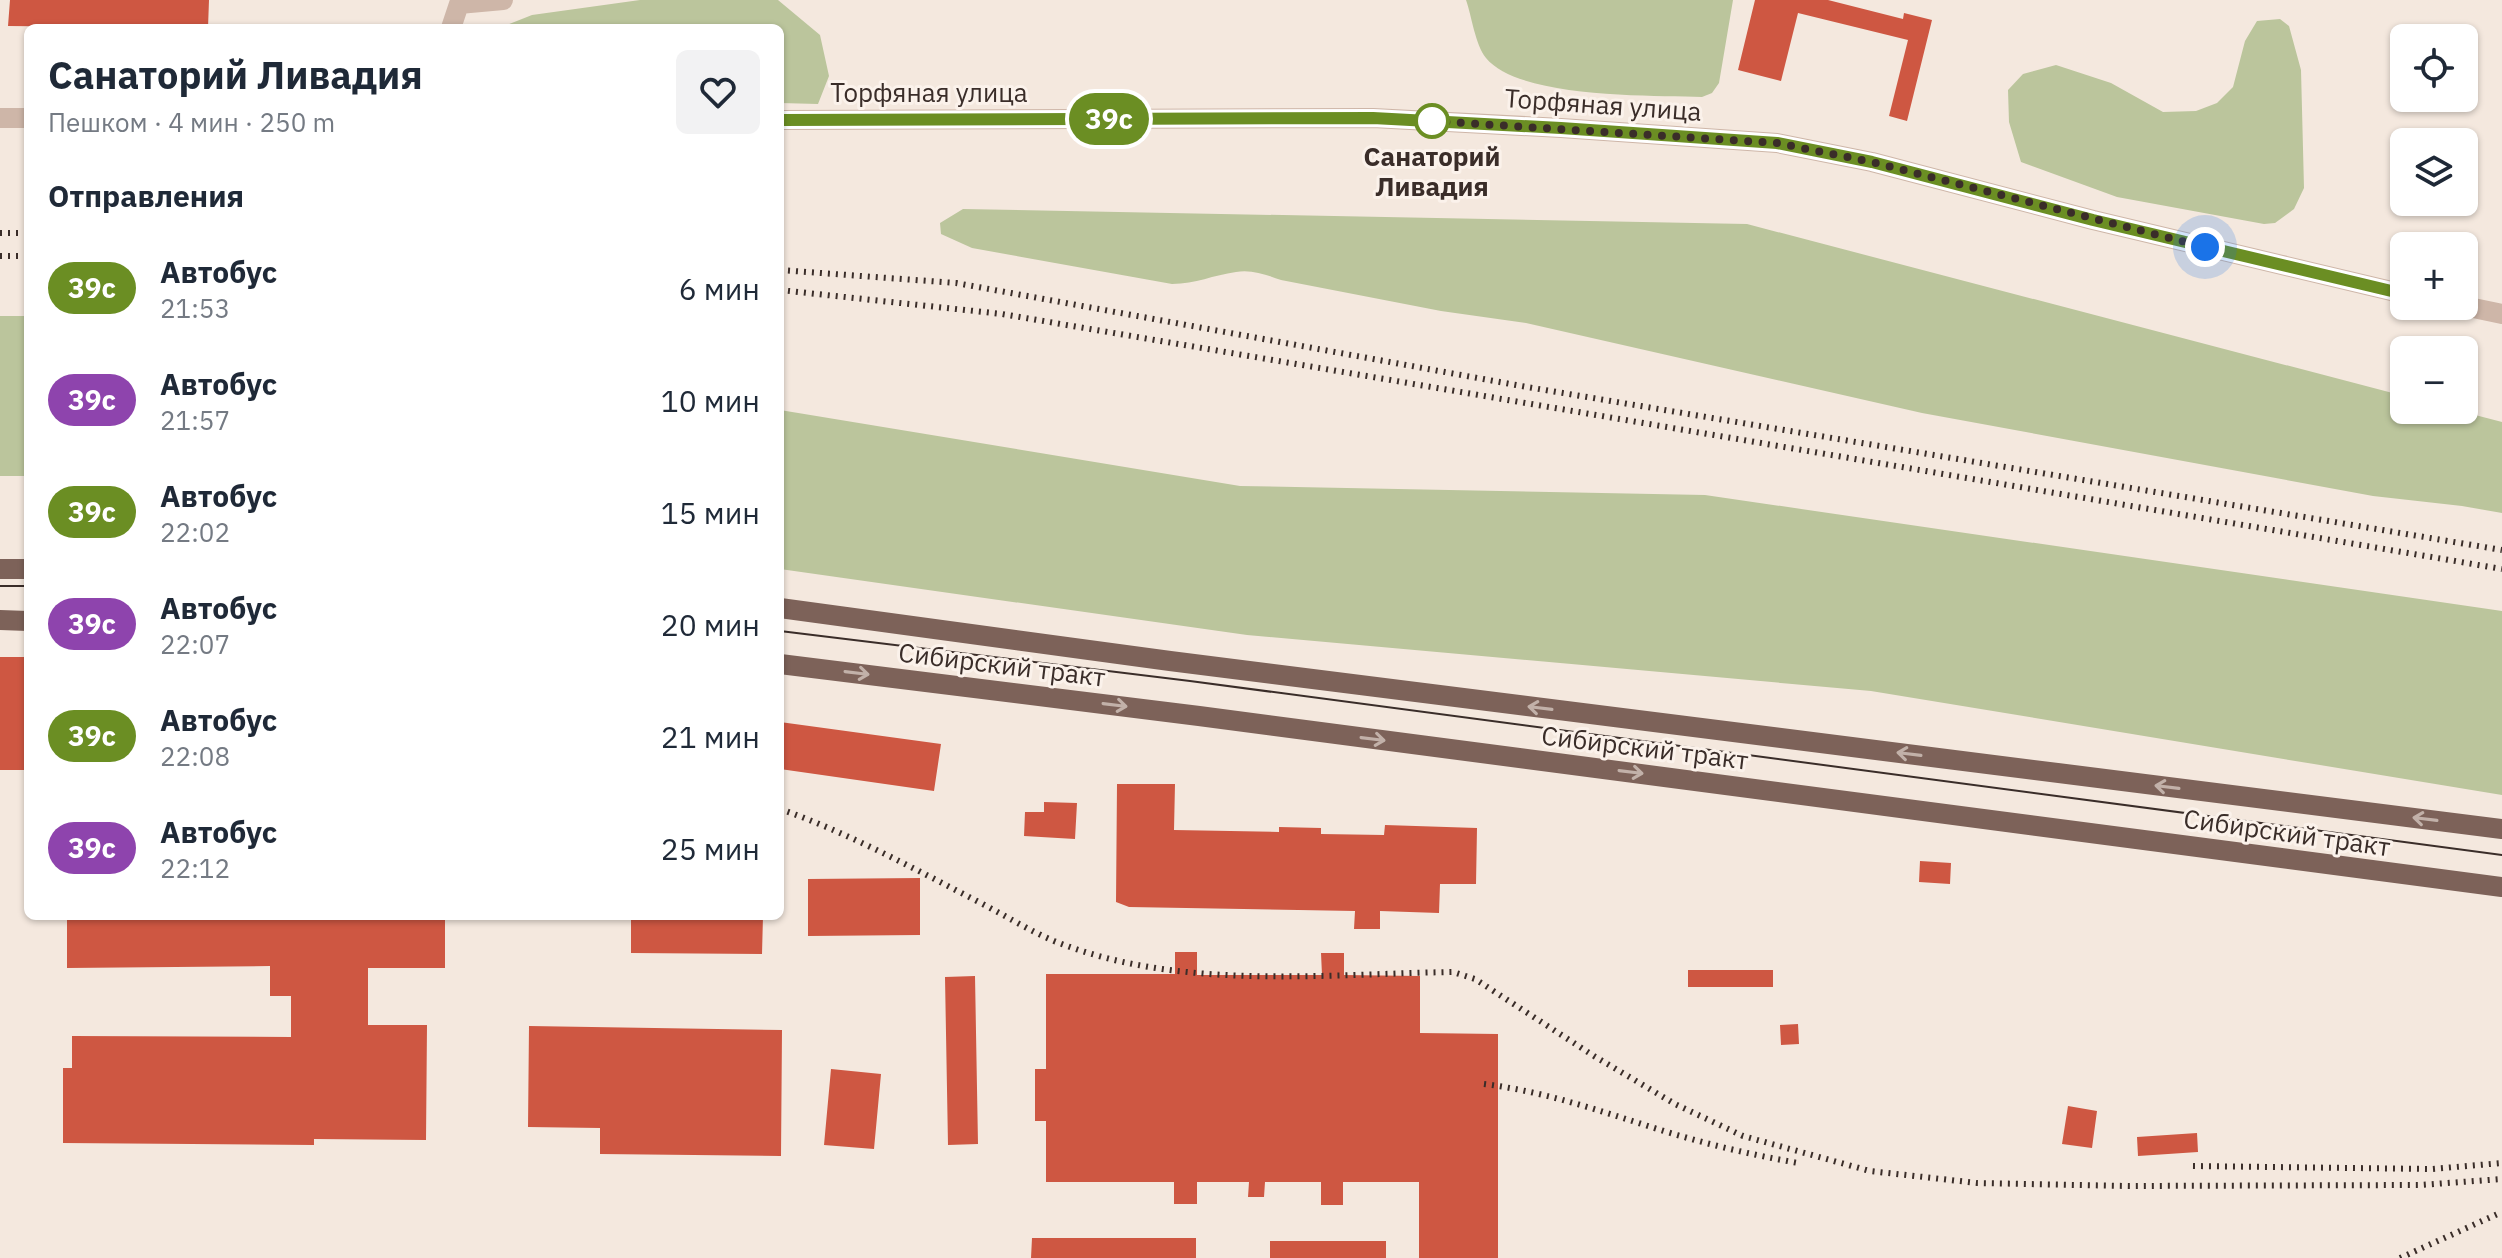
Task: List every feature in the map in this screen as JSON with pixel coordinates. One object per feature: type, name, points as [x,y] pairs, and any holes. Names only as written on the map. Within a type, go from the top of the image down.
[{"type":"main road","points":[[0,569],[24,569]]},
{"type":"main road","name":"Сибирский тракт","points":[[784,609],[1201,665],[2502,829]]},
{"type":"main road","points":[[0,620],[24,621]]},
{"type":"main road","name":"Сибирский тракт","points":[[784,664],[2502,887]]},
{"type":"street","points":[[452,24],[459,4],[503,0]]},
{"type":"street","points":[[0,118],[24,118]]},
{"type":"street","name":"Торфяная улица","points":[[784,120],[1373,118],[1777,143],[1872,162],[2093,220],[2390,291]]},
{"type":"street","points":[[2478,309],[2502,314]]},
{"type":"green space","points":[[640,0],[778,0],[820,35],[829,76],[818,104],[784,103],[784,24],[509,24],[532,15]]},
{"type":"green space","points":[[1466,0],[1733,0],[1719,83],[1712,93],[1702,97],[1620,95],[1556,88],[1527,81],[1503,71],[1486,58],[1476,38]]},
{"type":"green space","points":[[2280,19],[2289,26],[2301,70],[2304,188],[2294,209],[2275,223],[2264,224],[2117,197],[2021,162],[2009,122],[2008,90],[2023,74],[2056,65],[2111,83],[2163,112],[2196,111],[2217,103],[2233,87],[2245,41],[2257,21]]},
{"type":"green space","points":[[963,209],[1747,224],[2390,392],[2390,424],[2478,424],[2478,416],[2502,422],[2502,513],[2373,496],[1922,413],[1526,323],[1441,311],[1281,280],[1265,274],[1242,271],[1172,284],[972,248],[941,234],[940,223]]},
{"type":"green space","points":[[0,316],[24,316],[24,476],[0,476]]},
{"type":"green space","points":[[784,411],[1240,486],[1705,495],[2502,611],[2502,795],[1871,691],[1247,635],[784,570]]},
{"type":"building","points":[[10,0],[209,0],[208,24],[8,26]]},
{"type":"building","points":[[1755,0],[1828,0],[1903,19],[1904,13],[1932,20],[1907,121],[1889,116],[1908,40],[1798,13],[1781,81],[1738,70]]},
{"type":"building","points":[[0,657],[24,657],[24,770],[0,770]]},
{"type":"building","points":[[784,723],[941,744],[934,791],[784,770]]},
{"type":"building","points":[[1117,784],[1175,784],[1174,830],[1279,832],[1279,827],[1321,828],[1321,834],[1384,835],[1385,825],[1477,828],[1476,884],[1440,884],[1439,913],[1380,911],[1380,929],[1354,929],[1355,911],[1129,907],[1116,902]]},
{"type":"building","points":[[1044,802],[1077,803],[1075,839],[1024,836],[1025,812],[1044,812]]},
{"type":"building","points":[[1920,861],[1951,863],[1950,884],[1919,882]]},
{"type":"building","points":[[920,878],[920,935],[808,936],[808,879]]},
{"type":"building","points":[[67,920],[445,920],[445,968],[368,968],[368,1025],[427,1025],[426,1140],[314,1139],[314,1145],[63,1143],[63,1068],[72,1068],[72,1036],[291,1037],[291,996],[270,996],[270,966],[67,968]]},
{"type":"building","points":[[631,920],[763,920],[762,954],[631,953]]},
{"type":"building","points":[[1175,952],[1197,952],[1197,975],[1322,975],[1321,953],[1344,953],[1344,975],[1420,976],[1420,1033],[1498,1034],[1498,1258],[1419,1258],[1419,1182],[1343,1182],[1343,1205],[1321,1205],[1321,1182],[1265,1182],[1264,1197],[1248,1197],[1249,1182],[1197,1182],[1197,1204],[1174,1204],[1174,1182],[1046,1182],[1046,1121],[1035,1121],[1035,1069],[1046,1069],[1046,974],[1175,974]]},
{"type":"building","points":[[1688,970],[1773,970],[1773,987],[1688,987]]},
{"type":"building","points":[[975,976],[978,1144],[948,1145],[945,977]]},
{"type":"building","points":[[1798,1024],[1799,1044],[1781,1045],[1780,1025]]},
{"type":"building","points":[[529,1026],[782,1030],[781,1156],[600,1154],[600,1128],[528,1127]]},
{"type":"building","points":[[831,1069],[881,1074],[874,1149],[824,1145]]},
{"type":"building","points":[[2068,1106],[2097,1111],[2092,1148],[2062,1144]]},
{"type":"building","points":[[2197,1133],[2198,1152],[2138,1156],[2137,1137]]},
{"type":"building","points":[[1032,1238],[1196,1238],[1196,1258],[1031,1258]]},
{"type":"building","points":[[1270,1241],[1386,1241],[1386,1258],[1270,1258]]},
{"type":"tram line","points":[[0,586],[24,586]]},
{"type":"tram line","points":[[784,631],[1190,681],[2502,855]]},
{"type":"railway","points":[[0,233],[24,233]]},
{"type":"railway","points":[[0,256],[24,256]]},
{"type":"railway","points":[[784,270],[956,283],[1527,387],[2502,550]]},
{"type":"railway","points":[[784,290],[1002,314],[2502,569]]},
{"type":"railway","points":[[784,811],[878,851],[1054,941],[1102,957],[1151,967],[1251,976],[1453,972],[1475,979],[1675,1104],[1743,1136],[1870,1171],[1977,1183],[2128,1186],[2420,1185],[2502,1179]]},
{"type":"railway","points":[[1484,1084],[1554,1098],[1699,1141],[1798,1163]]},
{"type":"railway","points":[[2193,1166],[2432,1169],[2502,1163]]},
{"type":"railway","points":[[2400,1258],[2502,1212]]},
{"type":"bus line","name":"39c","points":[[784,120],[1373,118],[1777,143],[1872,162],[2093,220],[2390,291]]},
{"type":"place","name":"Санаторий Ливадия","points":[[1432,121]]},
{"type":"route","points":[[1432,121],[1777,143],[1872,162],[2205,247]]}]
